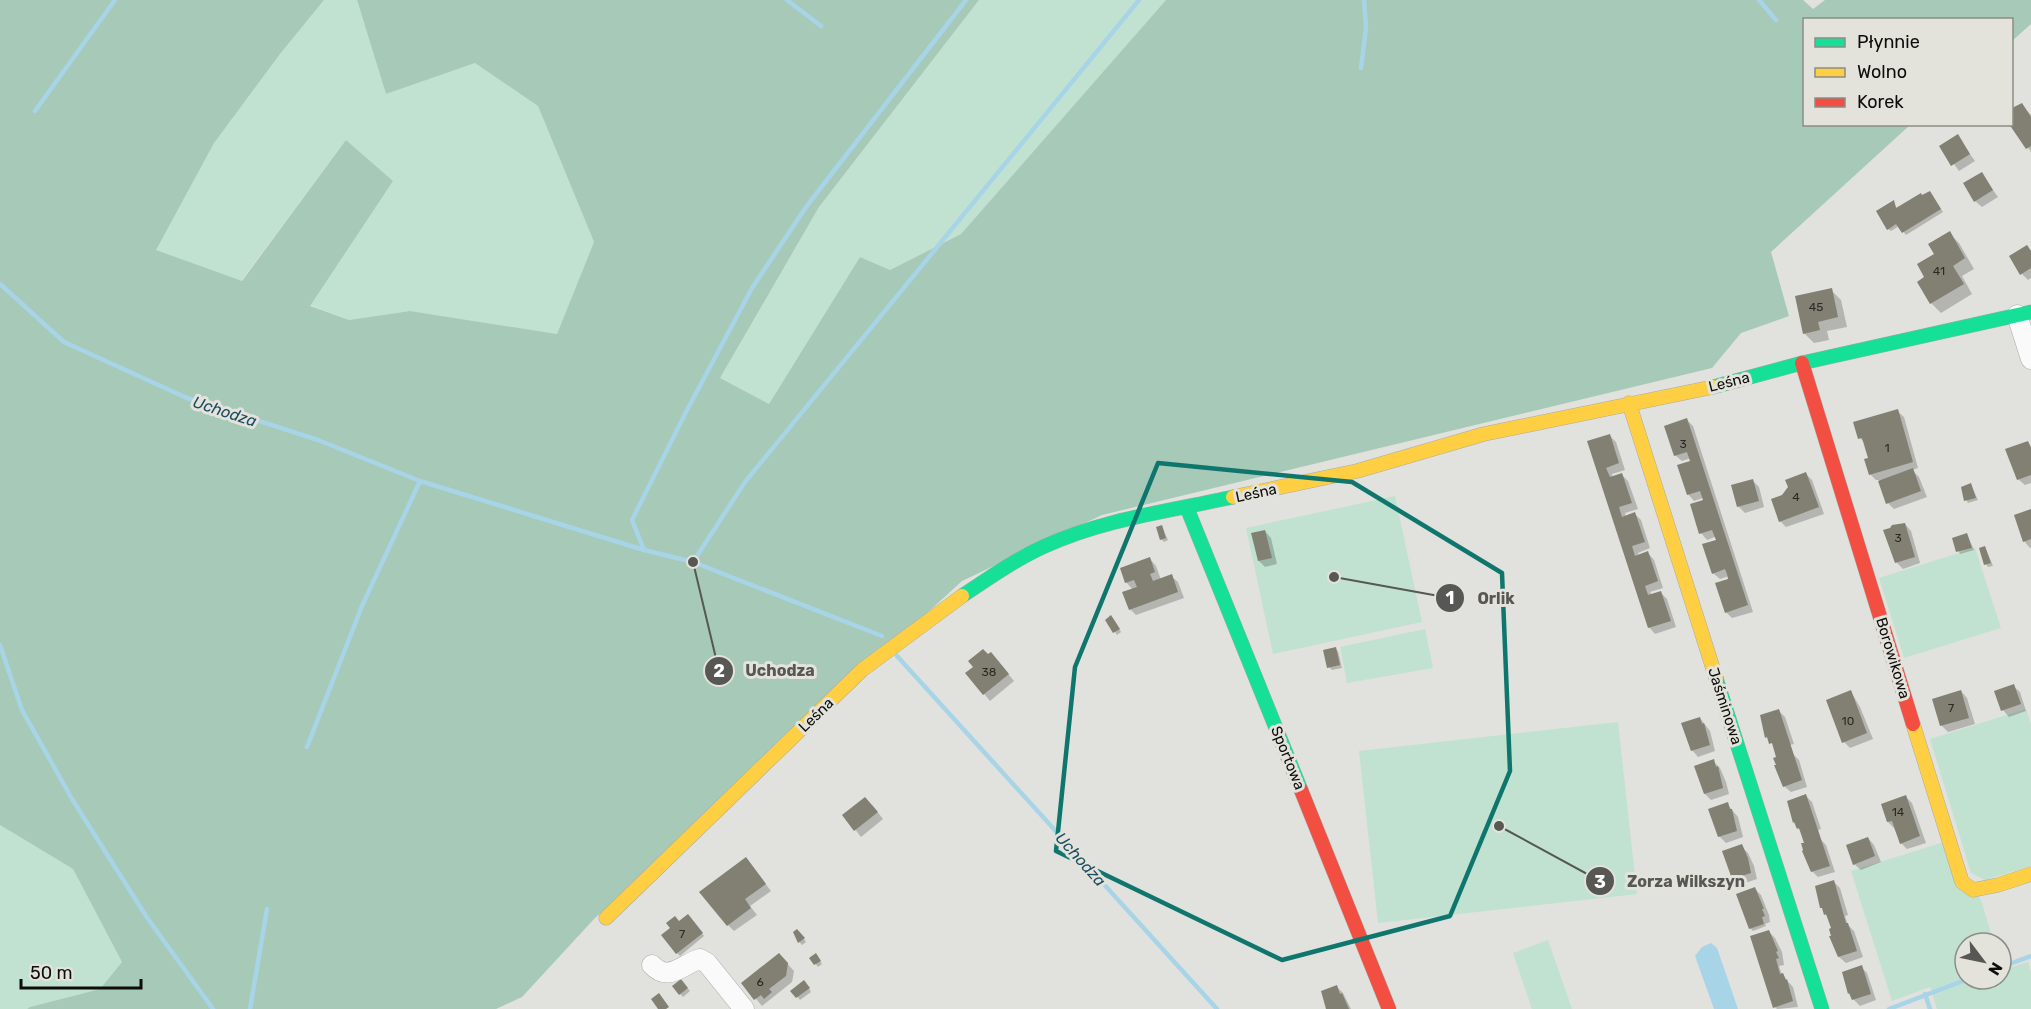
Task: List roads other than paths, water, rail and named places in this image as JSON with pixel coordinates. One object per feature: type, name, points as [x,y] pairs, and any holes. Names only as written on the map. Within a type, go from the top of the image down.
[{"type":"street","points":[[2024,314],[2031,359]]},
{"type":"street","name":"Leśna","points":[[606,918],[862,670],[946,606],[998,572],[1045,546],[1102,525],[1357,471],[1479,435],[1714,387],[1802,363],[2024,314]]},
{"type":"street","name":"Borowikowa","points":[[1802,363],[1962,882],[1973,890],[1998,885],[2031,874]]},
{"type":"street","name":"Jaśminowa","points":[[1629,403],[1822,1009]]},
{"type":"street","name":"Sportowa","points":[[1187,508],[1389,1009]]},
{"type":"street","points":[[652,965],[657,970],[668,973],[700,959],[707,963],[744,1009]]},
{"type":"water","points":[[1711,943],[1717,948],[1738,1009],[1714,1009],[1695,956],[1702,947]]},
{"type":"waterway","points":[[35,111],[115,0]]},
{"type":"waterway","points":[[787,0],[821,26]]},
{"type":"waterway","points":[[644,550],[632,520],[752,288],[806,207],[966,0]]},
{"type":"waterway","points":[[693,562],[745,482],[1139,0]]},
{"type":"waterway","points":[[1361,68],[1366,28],[1364,0]]},
{"type":"waterway","points":[[1759,0],[1776,20]]},
{"type":"waterway","name":"Uchodza","points":[[0,284],[64,342],[187,398],[318,440],[420,481],[644,550],[693,562],[882,636]]},
{"type":"waterway","points":[[307,747],[362,606],[420,481]]},
{"type":"waterway","points":[[0,645],[22,710],[72,799],[146,916],[213,1009]]},
{"type":"waterway","name":"Uchodza","points":[[897,656],[1217,1009]]},
{"type":"waterway","points":[[250,1009],[267,909]]},
{"type":"waterway","points":[[2013,963],[2031,956]]},
{"type":"waterway","points":[[1889,1009],[1953,985]]},
{"type":"waterway","points":[[1925,994],[1930,1009]]},
{"type":"place","name":"Uchodza","points":[[693,562]]},
{"type":"place","name":"Orlik","points":[[1334,577]]},
{"type":"place","name":"Zorza Wilkszyn","points":[[1499,826]]}]
